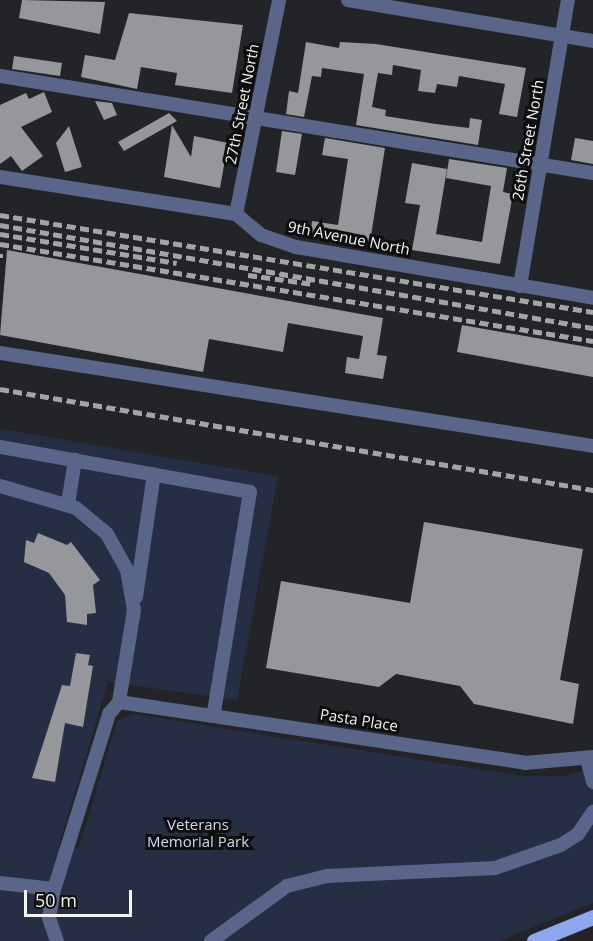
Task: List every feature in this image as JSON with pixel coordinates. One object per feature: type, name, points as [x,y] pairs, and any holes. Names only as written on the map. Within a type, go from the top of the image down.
[{"type":"main road","points":[[534,941],[593,917]]},
{"type":"street","name":"27th Street North","points":[[236,214],[257,120],[279,0]]},
{"type":"street","points":[[348,0],[593,41]]},
{"type":"street","name":"26th Street North","points":[[520,286],[568,0]]},
{"type":"street","points":[[0,76],[257,120],[593,173]]},
{"type":"street","points":[[0,177],[236,214]]},
{"type":"street","name":"9th Avenue North","points":[[236,214],[261,235],[296,247],[593,298]]},
{"type":"street","points":[[0,353],[593,446]]},
{"type":"street","points":[[0,447],[250,492],[214,713]]},
{"type":"street","points":[[68,504],[75,460]]},
{"type":"street","points":[[57,941],[49,918],[54,889],[109,714],[119,702],[154,474]]},
{"type":"street","points":[[0,486],[68,504],[107,534],[127,570],[134,610]]},
{"type":"street","name":"Pasta Place","points":[[119,702],[214,713],[525,763],[590,758]]},
{"type":"street","points":[[590,758],[593,782]]},
{"type":"street","points":[[211,941],[286,886],[327,876],[495,868],[561,845],[578,834],[593,812]]},
{"type":"street","points":[[0,884],[54,889]]},
{"type":"green space","name":"Veterans Memorial Park","points":[[0,429],[278,476],[237,700],[108,682],[58,848],[79,848],[117,721],[134,714],[522,776],[565,776],[593,768],[593,903],[499,941],[0,941]]},
{"type":"building","points":[[22,0],[105,2],[100,34],[19,18]]},
{"type":"building","points":[[129,13],[243,25],[232,93],[175,85],[177,73],[141,67],[137,89],[81,77],[85,55],[115,60]]},
{"type":"building","points":[[306,42],[339,48],[340,42],[376,44],[526,68],[517,117],[499,114],[505,84],[459,76],[457,87],[437,84],[435,93],[418,91],[421,70],[393,65],[392,75],[378,73],[372,107],[386,110],[385,116],[469,128],[470,118],[482,120],[478,145],[356,125],[364,74],[322,68],[321,77],[312,76],[304,117],[286,114],[289,91],[298,93]]},
{"type":"building","points":[[14,56],[62,63],[60,76],[12,69]]},
{"type":"building","points":[[44,92],[52,112],[21,127],[43,156],[22,171],[11,156],[0,164],[0,105],[26,93],[29,99]]},
{"type":"building","points":[[95,101],[112,103],[117,115],[104,120]]},
{"type":"building","points":[[169,113],[177,121],[124,151],[118,142]]},
{"type":"building","points":[[172,125],[191,157],[194,136],[228,143],[220,188],[164,177]]},
{"type":"building","points":[[69,126],[82,167],[65,172],[56,143]]},
{"type":"building","points":[[282,131],[302,134],[295,175],[276,172]]},
{"type":"building","points":[[325,138],[385,148],[370,242],[311,233],[312,221],[338,225],[348,159],[322,155]]},
{"type":"building","points":[[575,138],[593,141],[593,164],[571,160]]},
{"type":"building","points":[[449,159],[507,168],[503,192],[513,194],[500,264],[412,250],[420,205],[405,203],[412,163],[447,169],[436,234],[482,242],[491,186],[446,178]]},
{"type":"building","points":[[7,250],[383,318],[377,355],[387,356],[383,379],[345,373],[347,357],[359,359],[363,336],[288,323],[283,352],[209,339],[203,372],[0,335]]},
{"type":"building","points":[[462,325],[593,348],[593,377],[457,352]]},
{"type":"building","points":[[424,522],[583,549],[560,680],[579,684],[573,724],[474,704],[460,686],[396,674],[379,687],[266,668],[281,581],[410,603]]},
{"type":"building","points":[[38,533],[67,545],[71,542],[100,580],[93,585],[96,613],[87,614],[87,625],[67,622],[65,595],[49,573],[24,562],[26,540],[34,543]]},
{"type":"building","points":[[76,653],[90,655],[88,665],[93,666],[83,727],[65,723],[55,782],[32,778],[62,685],[70,686]]},
{"type":"railway","points":[[0,215],[593,312]]},
{"type":"railway","points":[[0,225],[593,328]]},
{"type":"railway","points":[[0,234],[177,263]]},
{"type":"railway","points":[[0,244],[593,341]]},
{"type":"railway","points":[[248,275],[313,284]]},
{"type":"railway","points":[[0,389],[593,490]]}]
